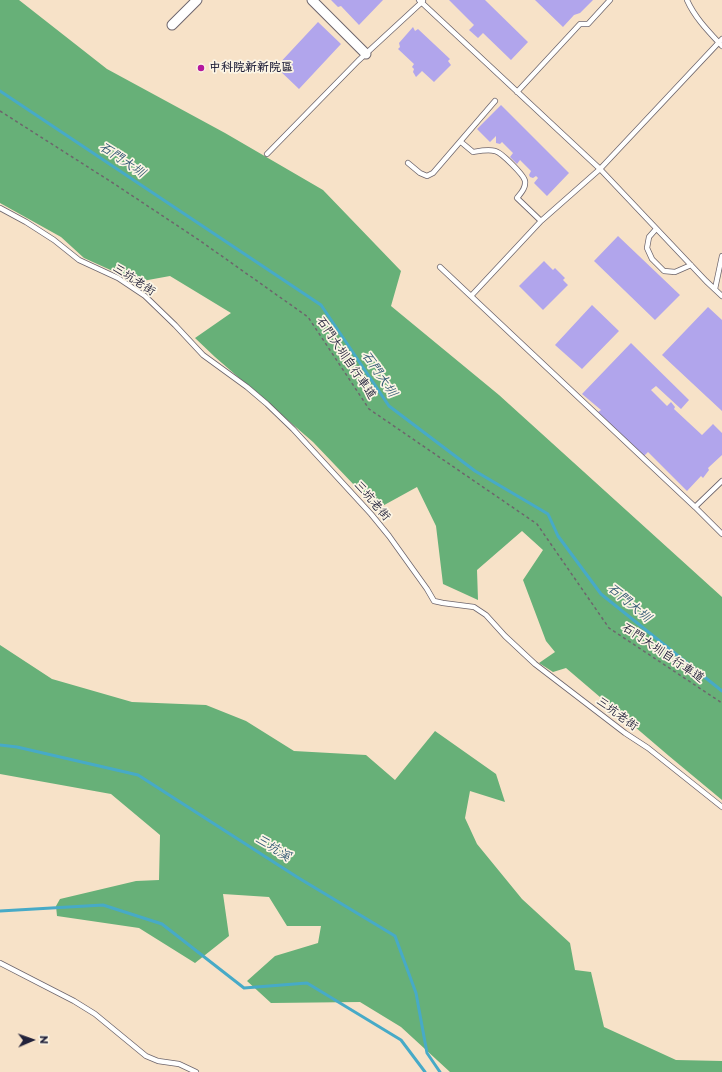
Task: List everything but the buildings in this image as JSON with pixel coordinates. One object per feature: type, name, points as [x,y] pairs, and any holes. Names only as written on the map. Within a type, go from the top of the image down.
[{"type":"street","points":[[172,25],[197,0]]},
{"type":"street","points":[[312,0],[366,54]]},
{"type":"lane","points":[[517,92],[580,24],[588,24],[610,0]]},
{"type":"lane","points":[[471,296],[541,221],[600,169],[721,43],[701,23],[691,9],[687,0]]},
{"type":"lane","points":[[267,154],[421,1],[600,169],[722,296]]},
{"type":"lane","points":[[408,163],[420,173],[427,176],[433,173],[495,101]]},
{"type":"lane","points":[[460,142],[473,152],[494,150],[500,153],[524,176],[524,189],[518,198],[541,221]]},
{"type":"lane","name":"三坑老街","points":[[0,208],[26,222],[54,240],[79,260],[118,278],[145,296],[203,355],[247,387],[267,404],[293,429],[371,514],[389,536],[434,601],[474,607],[486,615],[505,636],[535,664],[624,733],[648,748],[722,807]]},
{"type":"lane","points":[[656,229],[649,237],[647,248],[652,259],[664,270],[676,272],[691,265]]},
{"type":"lane","points":[[715,289],[722,256]]},
{"type":"lane","points":[[440,267],[696,507],[722,534]]},
{"type":"lane","points":[[696,507],[722,481]]},
{"type":"lane","points":[[0,963],[74,1001],[94,1014],[146,1056],[158,1061],[179,1064],[196,1072]]},
{"type":"path","name":"石門大圳自行車道","points":[[0,111],[199,240],[308,317],[369,409],[537,524],[609,628],[722,703]]},
{"type":"green space","points":[[0,0],[19,0],[107,69],[225,133],[323,190],[401,271],[391,306],[499,395],[722,597],[722,800],[566,668],[553,672],[539,663],[555,652],[546,641],[523,580],[543,550],[522,531],[477,570],[478,600],[443,584],[436,526],[417,487],[377,509],[313,442],[195,338],[231,313],[170,276],[137,282],[84,258],[61,237],[0,203]]},
{"type":"green space","points":[[0,645],[52,679],[132,702],[206,705],[246,721],[294,751],[366,755],[395,780],[435,731],[496,774],[505,802],[470,791],[465,818],[477,844],[522,899],[570,943],[575,970],[591,972],[604,1027],[676,1060],[722,1061],[722,1072],[450,1072],[401,1027],[360,1002],[271,1003],[247,981],[275,956],[318,943],[321,926],[287,926],[269,897],[223,894],[229,936],[195,963],[139,928],[57,916],[56,906],[60,899],[136,881],[159,880],[160,835],[111,794],[0,774]]},
{"type":"waterway","name":"石門大圳","points":[[0,91],[321,305],[389,406],[475,471],[548,514],[558,536],[601,594],[722,691]]},
{"type":"waterway","name":"三坑溪","points":[[0,745],[17,747],[138,775],[297,877],[395,936],[416,993],[427,1053],[440,1072]]},
{"type":"waterway","points":[[0,911],[103,905],[162,924],[244,988],[307,983],[401,1040],[425,1072]]},
{"type":"place","name":"中科院新新院區","points":[[201,68]]}]
